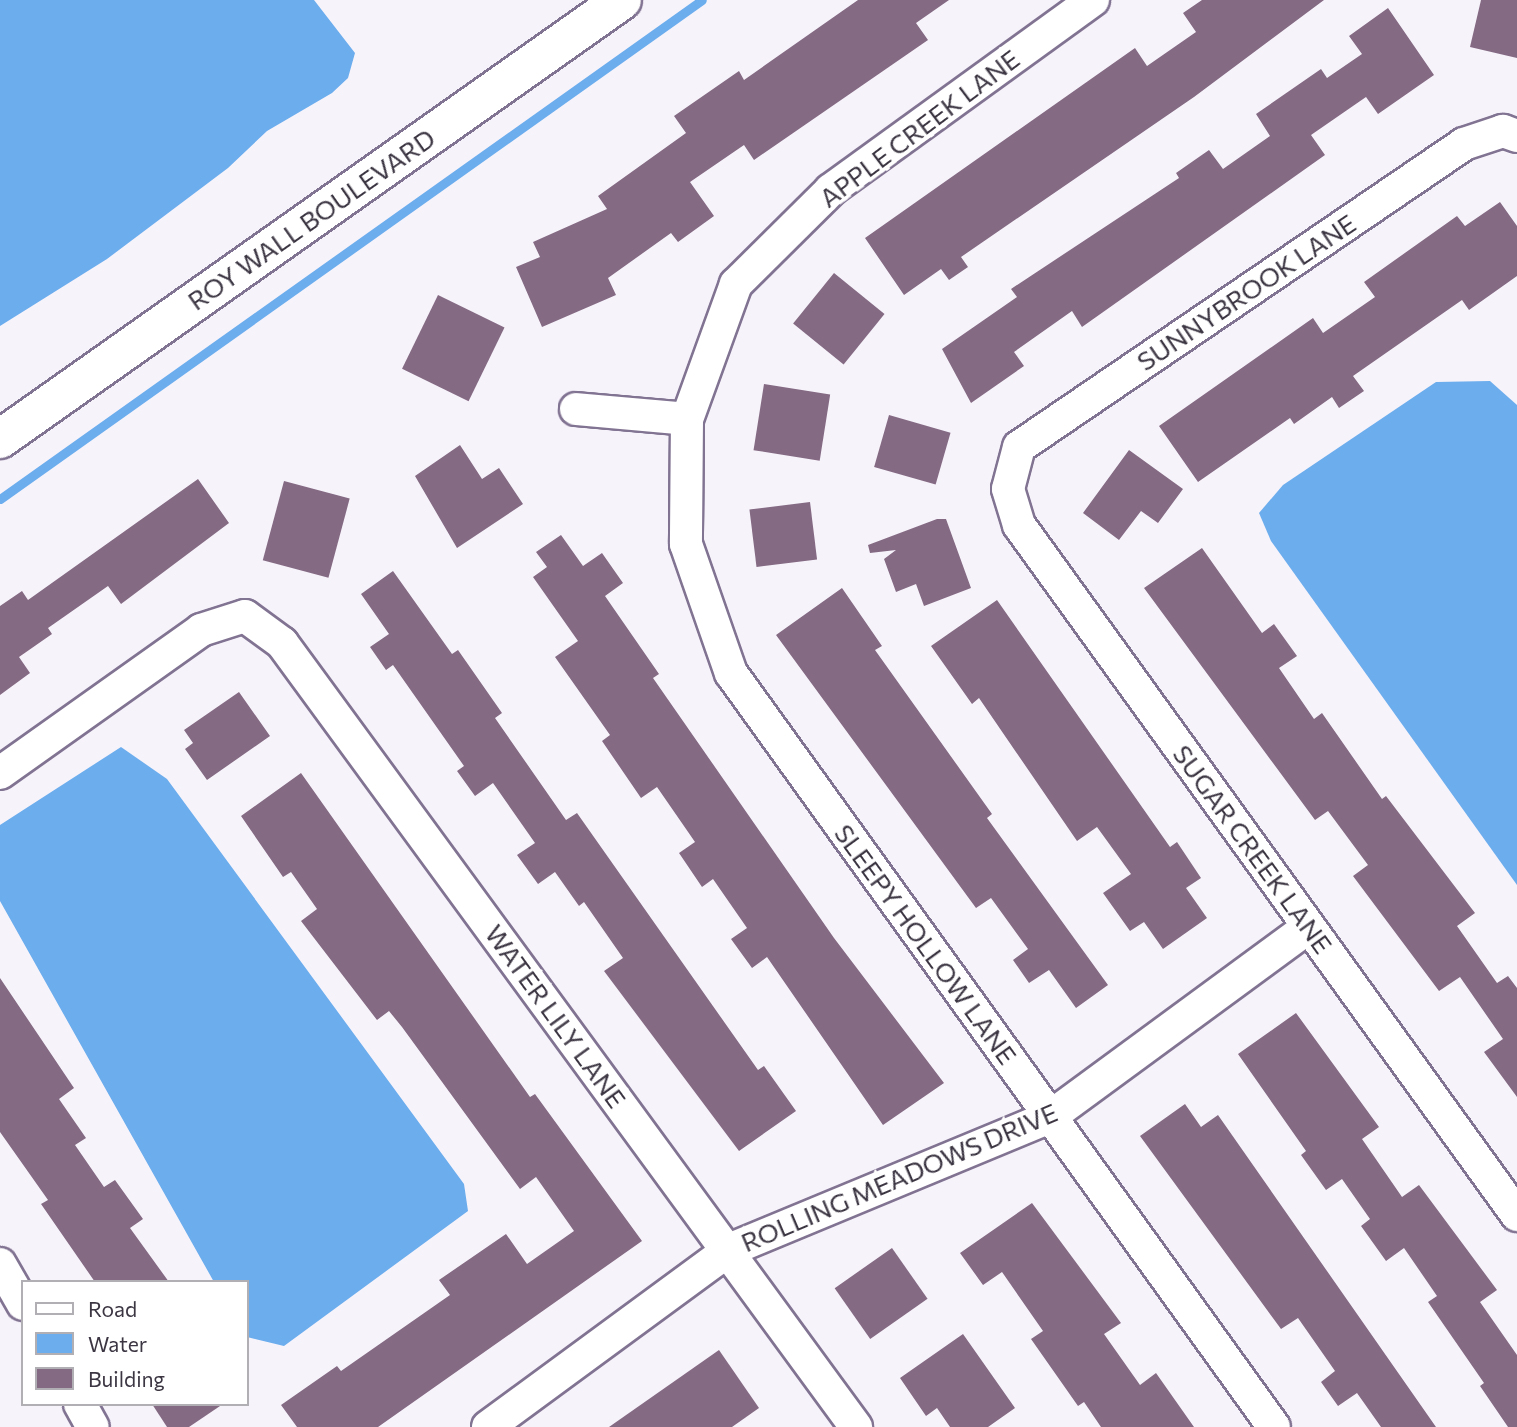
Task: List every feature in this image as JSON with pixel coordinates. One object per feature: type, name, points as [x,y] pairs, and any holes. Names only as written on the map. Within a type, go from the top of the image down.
[{"type":"street","name":"ROY WALL BOULEVARD","points":[[0,439],[622,0]]},
{"type":"street","name":"APPLE CREEK LANE","points":[[687,419],[736,284],[831,190],[1093,0]]},
{"type":"street","name":"SUNNYBROOK LANE","points":[[1009,475],[1019,447],[1464,144],[1510,134]]},
{"type":"street","points":[[576,409],[687,419]]},
{"type":"street","name":"SLEEPY HOLLOW LANE","points":[[687,419],[685,544],[731,673],[1275,1427]]},
{"type":"street","name":"SUGAR CREEK LANE","points":[[1009,475],[1009,502],[1019,525],[1517,1214]]},
{"type":"street","name":"WATER LILY LANE","points":[[0,773],[201,630],[245,616],[282,643],[856,1427]]},
{"type":"street","name":"ROLLING MEADOWS DRIVE","points":[[488,1427],[729,1251],[1051,1117],[1309,927]]},
{"type":"street","points":[[0,1264],[21,1301]]},
{"type":"street","points":[[81,1406],[93,1427]]},
{"type":"water","points":[[0,0],[314,0],[355,53],[348,78],[332,93],[267,131],[228,168],[107,259],[0,326]]},
{"type":"water","points":[[1490,381],[1517,405],[1517,885],[1271,541],[1259,513],[1283,485],[1436,382]]},
{"type":"water","points":[[121,747],[167,779],[464,1184],[468,1211],[284,1346],[248,1337],[248,1280],[213,1280],[0,901],[0,825]]},
{"type":"building","points":[[858,0],[949,0],[916,23],[928,40],[754,160],[744,145],[690,182],[714,216],[678,242],[671,233],[608,278],[616,295],[542,327],[516,267],[540,257],[533,242],[607,209],[598,196],[686,133],[674,116],[739,71],[744,80]]},
{"type":"building","points":[[1202,0],[1324,0],[1194,97],[961,257],[968,267],[949,280],[941,269],[904,295],[865,238],[1135,48],[1147,66],[1196,32],[1183,13]]},
{"type":"building","points":[[1481,0],[1517,0],[1517,58],[1470,47]]},
{"type":"building","points":[[1388,8],[1434,75],[1378,114],[1366,97],[1311,135],[1325,155],[1082,327],[1072,311],[1014,352],[1024,366],[971,403],[942,349],[1017,297],[1011,289],[1179,178],[1176,173],[1209,150],[1223,169],[1270,136],[1256,114],[1321,69],[1327,78],[1362,54],[1349,36]]},
{"type":"building","points":[[1500,202],[1517,226],[1517,276],[1469,310],[1462,300],[1353,376],[1364,391],[1339,408],[1332,397],[1294,424],[1290,418],[1198,482],[1159,426],[1313,318],[1323,333],[1375,297],[1364,282],[1457,216],[1465,226]]},
{"type":"building","points":[[834,273],[885,314],[844,364],[793,324]]},
{"type":"building","points":[[438,295],[505,327],[469,401],[402,369]]},
{"type":"building","points":[[764,384],[830,394],[820,461],[754,450]]},
{"type":"building","points":[[889,415],[951,433],[936,485],[874,467]]},
{"type":"building","points":[[460,445],[482,479],[499,468],[523,504],[457,548],[415,476]]},
{"type":"building","points":[[1129,450],[1183,489],[1158,523],[1141,511],[1119,540],[1083,513]]},
{"type":"building","points":[[198,479],[229,523],[121,604],[108,586],[48,628],[52,634],[19,657],[30,673],[0,695],[0,606],[22,591],[28,600]]},
{"type":"building","points":[[284,481],[350,499],[328,578],[263,560]]},
{"type":"building","points":[[810,502],[817,560],[757,567],[749,509]]},
{"type":"building","points":[[937,519],[946,519],[971,588],[924,606],[916,584],[896,592],[884,559],[896,550],[870,553],[868,545]]},
{"type":"building","points":[[561,535],[583,566],[602,553],[623,583],[605,596],[659,674],[653,678],[834,938],[944,1083],[883,1125],[767,957],[752,968],[731,939],[747,928],[713,879],[702,887],[679,853],[695,842],[657,787],[641,798],[602,741],[610,735],[555,657],[578,641],[533,577],[547,567],[536,552]]},
{"type":"building","points":[[1202,548],[1262,633],[1274,624],[1297,656],[1279,668],[1314,719],[1322,713],[1382,799],[1386,796],[1475,913],[1457,926],[1497,983],[1508,976],[1517,988],[1517,1097],[1484,1052],[1503,1039],[1460,977],[1439,991],[1353,876],[1368,865],[1328,811],[1315,820],[1144,588]]},
{"type":"building","points":[[393,571],[452,654],[458,650],[502,713],[495,718],[566,820],[577,813],[758,1070],[764,1066],[796,1111],[739,1151],[604,971],[623,958],[584,902],[579,906],[555,872],[538,884],[517,855],[535,843],[493,783],[475,796],[457,771],[464,766],[393,665],[386,670],[370,647],[389,634],[361,594]]},
{"type":"building","points":[[842,588],[882,646],[875,650],[992,814],[987,818],[1108,985],[1076,1008],[1049,970],[1029,983],[1013,960],[1028,949],[991,898],[976,908],[776,635]]},
{"type":"building","points":[[997,600],[1170,847],[1177,842],[1201,878],[1186,888],[1207,918],[1163,949],[1144,922],[1130,931],[1103,893],[1131,874],[1097,827],[1077,841],[979,698],[972,704],[931,646]]},
{"type":"building","points":[[239,692],[270,736],[207,780],[185,749],[193,743],[184,730]]},
{"type":"building","points":[[301,773],[530,1097],[535,1094],[642,1241],[378,1427],[297,1427],[281,1405],[337,1366],[341,1371],[450,1295],[439,1280],[506,1234],[527,1264],[574,1231],[536,1177],[520,1189],[389,1011],[377,1020],[301,921],[317,909],[291,872],[283,877],[241,816]]},
{"type":"building","points":[[0,978],[74,1088],[59,1099],[86,1138],[75,1145],[104,1187],[115,1180],[143,1219],[130,1228],[168,1280],[94,1280],[41,1204],[48,1200],[0,1132]]},
{"type":"building","points":[[1296,1013],[1379,1127],[1362,1139],[1402,1197],[1419,1185],[1497,1290],[1480,1302],[1517,1355],[1517,1427],[1508,1427],[1480,1386],[1484,1383],[1428,1302],[1437,1296],[1404,1248],[1386,1261],[1361,1226],[1370,1219],[1342,1179],[1326,1190],[1301,1155],[1306,1151],[1238,1054]]},
{"type":"building","points":[[1185,1104],[1201,1127],[1218,1115],[1436,1427],[1381,1427],[1357,1393],[1338,1406],[1321,1382],[1335,1371],[1298,1318],[1281,1329],[1140,1136]]},
{"type":"building","points":[[1032,1203],[1121,1323],[1104,1334],[1140,1385],[1156,1373],[1194,1427],[1101,1427],[1084,1402],[1078,1406],[1031,1339],[1043,1331],[1002,1272],[983,1285],[960,1253]]},
{"type":"building","points":[[892,1248],[928,1299],[870,1339],[835,1288]]},
{"type":"building","points":[[963,1334],[1015,1408],[988,1427],[950,1427],[937,1408],[926,1416],[900,1378]]},
{"type":"building","points":[[719,1350],[759,1408],[732,1427],[609,1427]]},
{"type":"building","points":[[153,1406],[220,1406],[189,1427],[167,1427]]},
{"type":"waterway","points":[[0,499],[702,0]]}]
